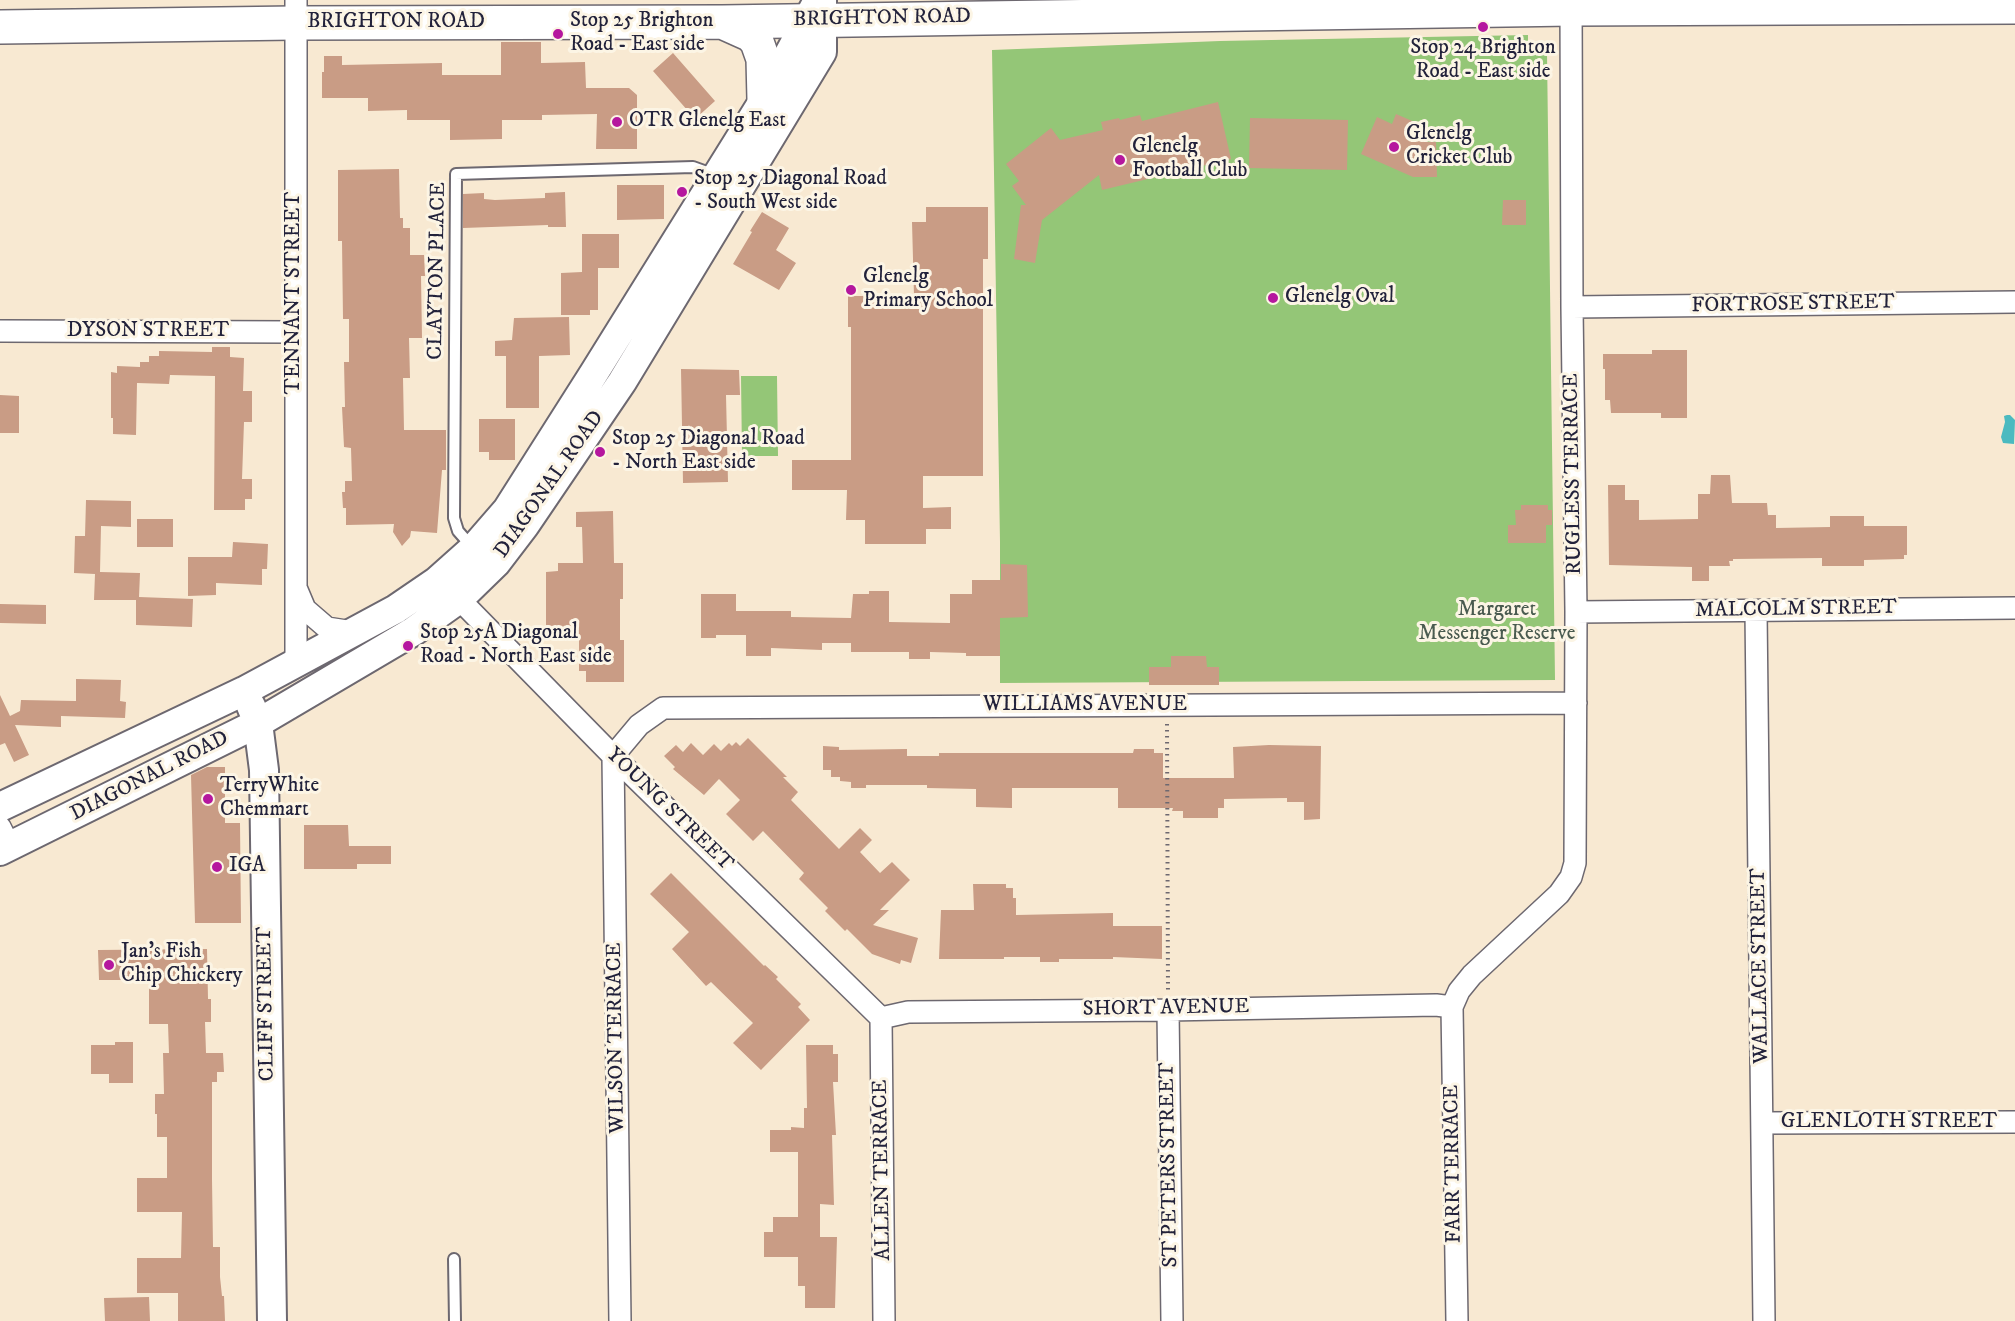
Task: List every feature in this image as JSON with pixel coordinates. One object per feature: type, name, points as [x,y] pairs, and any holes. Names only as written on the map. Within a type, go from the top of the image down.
[{"type":"main road","name":"BRIGHTON ROAD","points":[[0,27],[295,11],[722,22],[817,10],[1572,4],[2015,7]]},
{"type":"main road","name":"DIAGONAL ROAD","points":[[0,807],[244,691],[396,609],[437,581],[474,548],[507,510],[764,100],[817,10]]},
{"type":"main road","name":"DIAGONAL ROAD","points":[[3,842],[258,723],[414,631],[459,599],[496,563],[525,525],[622,382],[822,52],[817,10]]},
{"type":"main road","points":[[722,22],[751,35],[757,42],[763,59],[764,100]]},
{"type":"main road","name":"CLIFF STREET","points":[[244,691],[258,723],[264,781],[272,1321]]},
{"type":"main road","points":[[221,741],[234,741],[248,748],[264,781]]},
{"type":"street","name":"RUGLESS TERRACE","points":[[1452,1007],[1458,991],[1472,975],[1559,894],[1571,877],[1575,863],[1577,844],[1572,307],[1572,4]]},
{"type":"street","name":"TENNANT STREET","points":[[295,11],[296,662]]},
{"type":"street","name":"FORTROSE STREET","points":[[1572,307],[2015,302]]},
{"type":"street","name":"DYSON STREET","points":[[0,331],[295,332]]},
{"type":"street","name":"TENNANT STREET","points":[[296,587],[305,609],[327,628],[353,632]]},
{"type":"street","name":"YOUNG STREET","points":[[459,599],[614,756],[881,1018]]},
{"type":"street","name":"MALCOLM STREET","points":[[1576,612],[2015,608]]},
{"type":"street","name":"WALLACE STREET","points":[[1756,611],[1764,1321]]},
{"type":"street","name":"WILLIAMS AVENUE","points":[[614,756],[639,725],[663,708],[1576,704]]},
{"type":"street","name":"WILSON TERRACE","points":[[614,756],[620,1321]]},
{"type":"street","name":"SHORT AVENUE","points":[[881,1018],[909,1012],[1427,1005],[1452,1007]]},
{"type":"street","name":"FARR TERRACE","points":[[1452,1007],[1457,1321]]},
{"type":"street","name":"ST PETERS STREET","points":[[1168,1010],[1172,1321]]},
{"type":"street","name":"ALLEN TERRACE","points":[[881,1018],[884,1321]]},
{"type":"street","name":"GLENLOTH STREET","points":[[1763,1123],[2015,1122]]},
{"type":"lane","name":"CLAYTON PLACE","points":[[474,548],[458,531],[454,518],[456,174],[693,166],[716,175]]},
{"type":"lane","points":[[454,1259],[455,1321]]},
{"type":"path","points":[[1167,705],[1168,1010]]},
{"type":"green space","name":"Glenelg Oval","points":[[1528,35],[1528,52],[1547,53],[1555,680],[1000,683],[992,50],[1220,41]]},
{"type":"green space","points":[[741,376],[777,376],[778,456],[742,456]]},
{"type":"water","points":[[2007,415],[2015,420],[2014,444],[2003,443],[2001,437],[2005,422],[2004,416]]},
{"type":"building","points":[[501,42],[541,42],[541,63],[585,62],[586,88],[629,88],[637,95],[637,149],[596,149],[597,114],[542,115],[542,120],[502,120],[502,139],[450,140],[450,120],[407,120],[407,110],[368,111],[368,98],[322,98],[324,56],[342,56],[342,65],[442,63],[442,75],[501,75]]},
{"type":"building","points":[[673,53],[715,101],[695,119],[653,71]]},
{"type":"building","name":"Glenelg Football Club","points":[[1218,102],[1231,159],[1102,190],[1099,175],[1042,220],[1035,263],[1014,259],[1021,205],[1026,205],[1012,186],[1019,181],[1006,164],[1051,128],[1060,140],[1103,130],[1101,122],[1140,115],[1142,121]]},
{"type":"building","name":"Glenelg Cricket Club","points":[[1396,114],[1431,129],[1425,142],[1436,142],[1437,177],[1413,177],[1361,154],[1377,117],[1392,124]]},
{"type":"building","points":[[1250,118],[1348,120],[1347,170],[1249,168]]},
{"type":"building","points":[[399,169],[400,218],[403,218],[403,228],[410,228],[410,255],[424,255],[425,276],[421,276],[422,338],[409,338],[410,378],[403,378],[404,430],[446,430],[446,470],[442,470],[437,533],[411,531],[410,537],[402,546],[393,532],[394,524],[346,525],[346,508],[343,508],[342,492],[345,492],[345,481],[352,481],[351,448],[344,447],[342,407],[345,407],[344,362],[349,362],[349,319],[343,319],[342,241],[338,241],[338,170]]},
{"type":"building","points":[[617,185],[664,185],[664,219],[617,220]]},
{"type":"building","points":[[565,192],[566,227],[548,227],[548,225],[463,228],[463,194],[484,193],[484,199],[495,200],[545,198],[545,193]]},
{"type":"building","points":[[1503,200],[1526,200],[1526,225],[1502,225]]},
{"type":"building","points":[[926,207],[988,207],[988,259],[983,259],[983,476],[923,476],[923,508],[951,507],[951,529],[926,529],[926,544],[865,544],[865,520],[846,520],[847,490],[792,490],[792,460],[851,460],[851,327],[848,327],[848,296],[914,296],[912,222],[926,222]]},
{"type":"building","points":[[762,212],[789,228],[776,250],[796,263],[779,290],[733,264]]},
{"type":"building","points":[[582,234],[619,234],[619,268],[598,268],[598,310],[590,310],[590,315],[561,315],[561,273],[582,272]]},
{"type":"building","points":[[569,317],[570,355],[539,356],[539,408],[506,408],[506,356],[495,356],[495,341],[512,340],[514,318]]},
{"type":"building","points":[[212,347],[230,347],[230,357],[244,358],[243,391],[252,391],[252,422],[244,422],[242,479],[252,479],[252,499],[245,499],[245,510],[214,510],[215,376],[170,375],[169,384],[137,383],[136,435],[113,434],[111,372],[117,373],[117,366],[140,367],[140,362],[149,362],[149,356],[159,356],[159,351],[212,352]]},
{"type":"building","points":[[1652,350],[1687,350],[1687,418],[1661,418],[1661,413],[1611,413],[1610,400],[1605,400],[1603,354],[1652,354]]},
{"type":"building","points":[[681,369],[739,370],[740,395],[726,395],[728,482],[683,483]]},
{"type":"building","points":[[0,395],[19,396],[19,433],[0,433]]},
{"type":"building","points":[[479,419],[515,419],[515,460],[489,460],[489,452],[479,452]]},
{"type":"building","points":[[1711,475],[1730,475],[1732,503],[1767,503],[1768,515],[1776,515],[1776,528],[1830,527],[1830,516],[1864,516],[1864,526],[1907,526],[1907,555],[1904,555],[1904,559],[1864,560],[1864,566],[1822,566],[1822,558],[1733,559],[1729,561],[1730,566],[1709,566],[1709,581],[1692,581],[1692,567],[1609,565],[1608,485],[1625,485],[1625,500],[1639,500],[1639,520],[1698,519],[1698,494],[1710,494]]},
{"type":"building","points":[[86,500],[131,501],[131,527],[101,526],[100,572],[140,573],[139,597],[193,599],[192,627],[136,625],[136,600],[94,600],[95,574],[74,573],[75,536],[85,536]]},
{"type":"building","points":[[1521,505],[1548,505],[1548,510],[1552,510],[1552,525],[1546,525],[1546,543],[1508,543],[1508,525],[1516,525],[1515,510],[1521,510]]},
{"type":"building","points":[[613,511],[614,563],[623,563],[620,640],[624,640],[624,682],[586,682],[586,671],[579,671],[579,635],[556,635],[556,627],[546,627],[546,572],[558,571],[558,563],[583,563],[582,527],[576,527],[576,512]]},
{"type":"building","points":[[137,519],[173,519],[173,547],[137,547]]},
{"type":"building","points":[[233,542],[268,544],[267,569],[262,569],[262,585],[216,583],[216,595],[188,596],[188,557],[232,557]]},
{"type":"building","points":[[1001,564],[1027,565],[1028,617],[1000,618],[1000,656],[966,656],[966,653],[930,652],[930,659],[909,659],[909,652],[851,652],[851,643],[822,643],[822,650],[771,648],[771,656],[746,656],[746,635],[716,635],[716,638],[701,638],[701,594],[736,594],[736,611],[791,611],[791,617],[851,618],[853,594],[889,591],[889,622],[950,623],[950,594],[972,594],[972,580],[1001,580]]},
{"type":"building","points":[[0,604],[46,605],[46,624],[0,623]]},
{"type":"building","points":[[1171,656],[1206,656],[1207,667],[1219,667],[1219,685],[1149,685],[1149,667],[1171,667]]},
{"type":"building","points":[[76,679],[121,680],[120,701],[126,702],[125,718],[61,716],[61,727],[15,725],[29,755],[14,762],[5,743],[0,745],[0,695],[10,716],[20,711],[21,700],[76,701]]},
{"type":"building","points":[[748,738],[787,777],[783,777],[798,792],[791,800],[839,849],[860,828],[872,840],[860,852],[880,873],[892,862],[910,880],[880,910],[889,910],[873,925],[918,938],[911,963],[901,960],[900,964],[872,954],[825,911],[828,908],[799,879],[804,873],[763,831],[753,841],[726,814],[740,800],[719,779],[704,795],[673,769],[675,767],[664,756],[676,745],[683,752],[691,743],[703,755],[714,744],[721,751],[729,743],[732,746],[736,742],[740,746]]},
{"type":"building","points":[[823,746],[839,747],[839,750],[907,749],[907,756],[939,756],[939,753],[1133,753],[1134,749],[1154,749],[1154,753],[1163,753],[1163,778],[1234,778],[1233,747],[1321,746],[1320,819],[1304,820],[1304,802],[1287,802],[1287,798],[1224,799],[1224,808],[1218,808],[1218,818],[1183,818],[1183,811],[1172,811],[1173,808],[1118,808],[1118,788],[1012,788],[1012,808],[976,807],[976,789],[927,788],[927,785],[866,785],[866,788],[851,788],[851,782],[840,781],[840,777],[831,777],[831,770],[823,770]]},
{"type":"building","name":"IGA","points":[[207,767],[225,767],[225,823],[240,823],[241,923],[195,923],[191,775]]},
{"type":"building","points":[[304,825],[348,825],[349,846],[391,846],[391,864],[357,864],[357,869],[304,869]]},
{"type":"building","points":[[671,873],[764,966],[778,977],[776,979],[801,1004],[798,1007],[810,1020],[761,1070],[733,1043],[753,1023],[711,982],[706,986],[672,949],[689,932],[650,894]]},
{"type":"building","points":[[973,884],[1006,884],[1006,888],[1013,888],[1013,898],[1016,898],[1016,915],[1113,913],[1113,926],[1162,926],[1162,959],[1113,957],[1113,959],[1059,959],[1059,962],[1040,962],[1040,957],[939,959],[941,910],[974,910]]},
{"type":"building","points":[[207,949],[211,1022],[205,1022],[206,1053],[223,1053],[224,1072],[217,1072],[217,1082],[212,1082],[212,1179],[213,1247],[220,1247],[220,1277],[222,1296],[224,1296],[225,1321],[178,1321],[178,1293],[137,1293],[137,1258],[181,1258],[182,1212],[137,1212],[137,1178],[167,1178],[167,1137],[157,1137],[155,1094],[164,1094],[163,1053],[169,1053],[168,1024],[149,1024],[149,980],[99,980],[98,950]]},
{"type":"building","points":[[115,1042],[133,1042],[133,1083],[109,1083],[109,1074],[91,1074],[91,1045],[115,1045]]},
{"type":"building","points":[[806,1045],[833,1045],[833,1054],[838,1054],[838,1082],[833,1082],[836,1135],[832,1135],[834,1205],[820,1204],[820,1237],[837,1237],[835,1308],[805,1308],[805,1286],[798,1286],[798,1257],[764,1257],[764,1232],[773,1232],[773,1217],[798,1217],[798,1152],[770,1152],[770,1130],[804,1128],[804,1108],[807,1108]]},
{"type":"building","points":[[149,1297],[150,1321],[105,1321],[104,1298]]},
{"type":"place","name":"Stop 24 Brighton Road - East side","points":[[1483,27]]},
{"type":"place","name":"Stop 25 Brighton Road - East side","points":[[558,34]]},
{"type":"place","name":"OTR Glenelg East","points":[[617,122]]},
{"type":"place","name":"Glenelg Cricket Club","points":[[1394,147]]},
{"type":"place","name":"Glenelg Football Club","points":[[1120,160]]},
{"type":"place","name":"Stop 25 Diagonal Road - South West side","points":[[682,192]]},
{"type":"place","name":"Glenelg Primary School","points":[[851,290]]},
{"type":"place","name":"Glenelg Oval","points":[[1273,298]]},
{"type":"place","name":"Stop 25 Diagonal Road - North East side","points":[[600,452]]},
{"type":"place","name":"Stop 25A Diagonal Road - North East side","points":[[408,646]]},
{"type":"place","name":"TerryWhite Chemmart","points":[[208,799]]},
{"type":"place","name":"IGA","points":[[217,867]]},
{"type":"place","name":"Jan's Fish Chip Chickery","points":[[109,965]]},
{"type":"park label","name":"Margaret Messenger Reserve","points":[[1497,623]]}]
